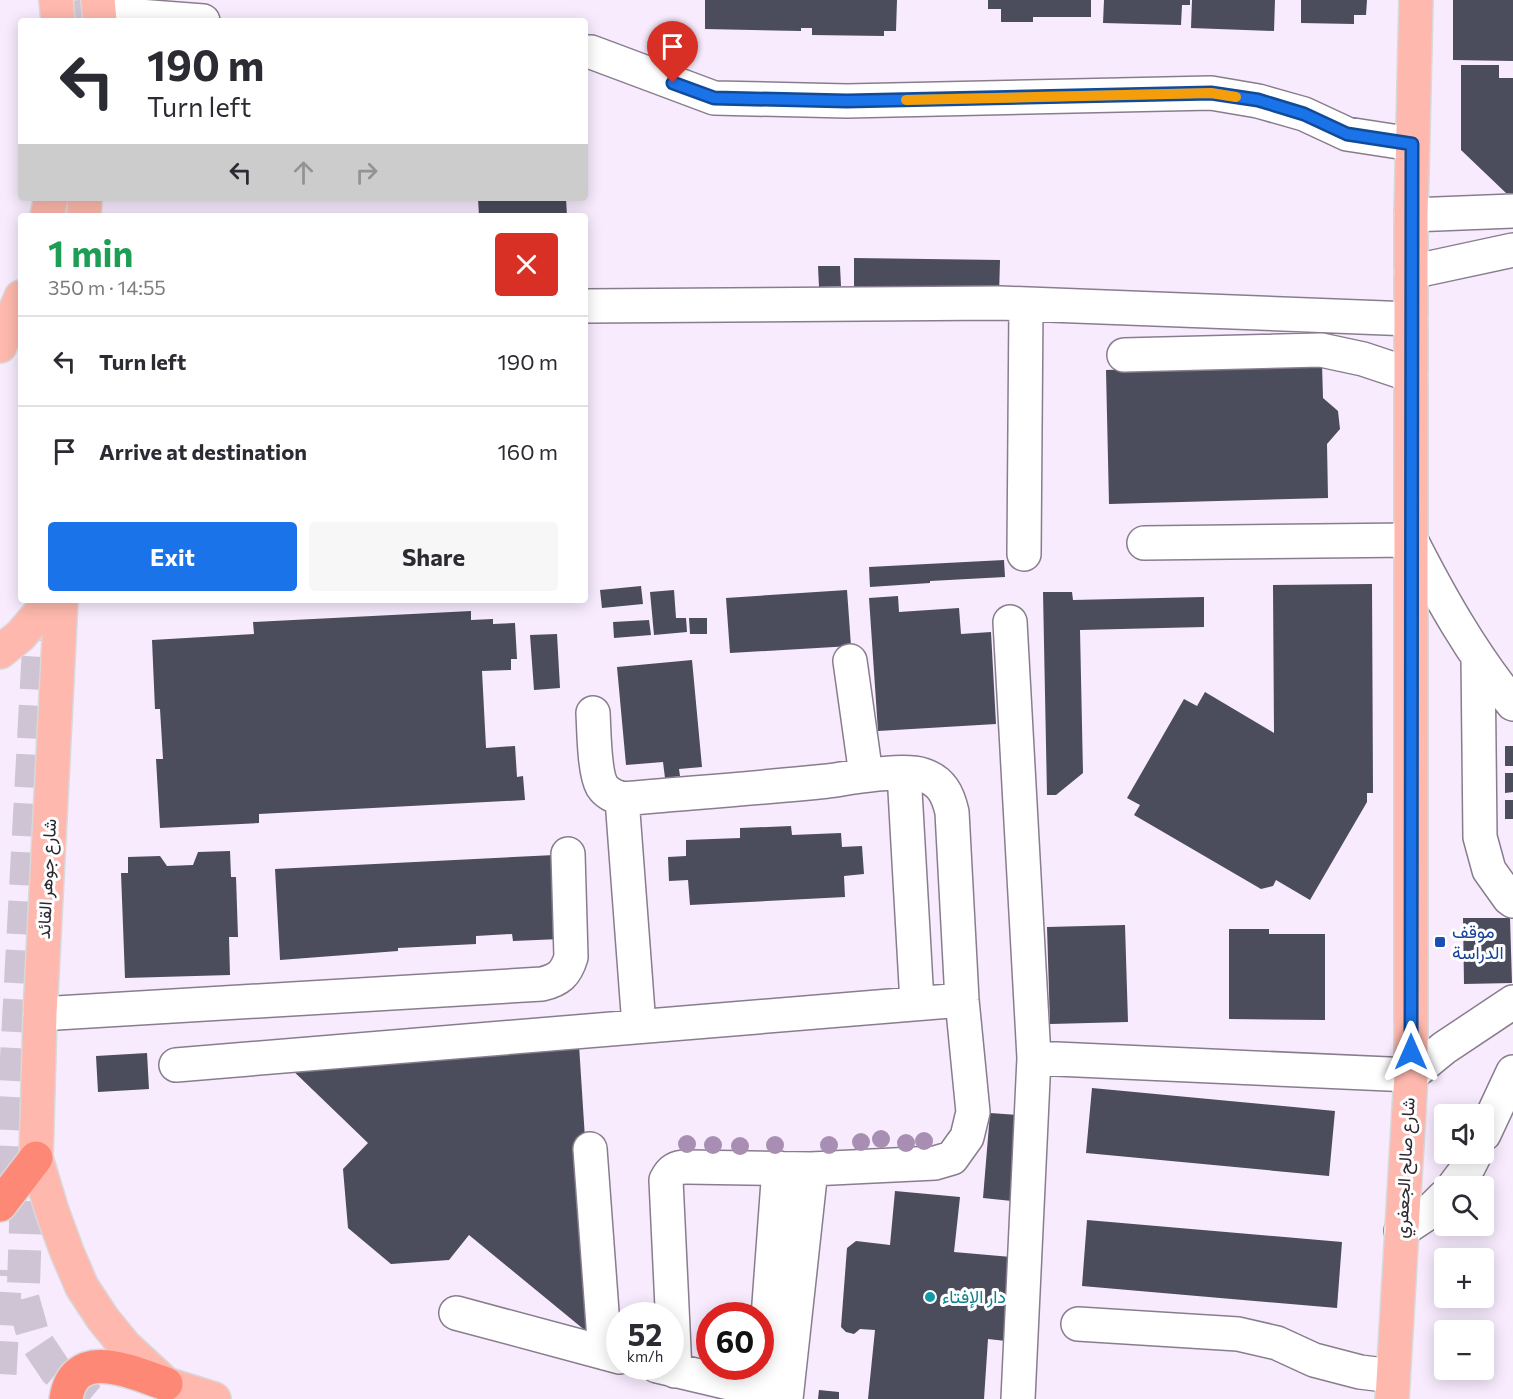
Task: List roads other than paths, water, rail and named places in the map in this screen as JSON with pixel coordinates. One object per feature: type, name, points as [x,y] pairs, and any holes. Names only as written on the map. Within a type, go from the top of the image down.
[{"type":"highway","points":[[0,1205],[36,1158]]},
{"type":"highway","points":[[66,1399],[70,1383],[79,1373],[98,1365],[166,1384]]},
{"type":"main road","points":[[56,0],[58,18]]},
{"type":"main road","name":"شارع صالح الجعفري","points":[[1393,1388],[1411,1075],[1411,215],[1416,0]]},
{"type":"main road","points":[[0,346],[18,304]]},
{"type":"main road","points":[[0,652],[20,636],[48,603]]},
{"type":"main road","name":"شارع جوهر القائد","points":[[61,603],[40,1014],[36,1158],[55,1222],[82,1287],[103,1319],[125,1346],[166,1384]]},
{"type":"main road","points":[[166,1384],[214,1399]]},
{"type":"street","points":[[100,11],[172,18]]},
{"type":"street","points":[[588,52],[714,98],[847,101],[1211,93],[1269,104],[1304,114],[1347,134],[1412,144]]},
{"type":"street","points":[[1411,215],[1513,211]]},
{"type":"street","points":[[1411,272],[1513,250]]},
{"type":"street","points":[[588,306],[1026,304],[1411,319]]},
{"type":"street","points":[[1024,554],[1026,304]]},
{"type":"street","points":[[1124,355],[1321,350],[1363,359],[1411,375]]},
{"type":"street","points":[[1144,543],[1412,540],[1432,580],[1478,657],[1513,704]]},
{"type":"street","points":[[1010,622],[1034,1058],[1018,1399]]},
{"type":"street","points":[[1478,657],[1480,837],[1489,870],[1513,901]]},
{"type":"street","points":[[850,661],[866,775]]},
{"type":"street","points":[[593,713],[597,772],[601,784],[610,795],[622,799],[904,773],[922,774],[937,782],[948,795],[952,812],[962,1000],[973,1112],[967,1137],[952,1158],[935,1163],[811,1169],[678,1167],[670,1172],[666,1180],[666,1302]]},
{"type":"street","points":[[904,773],[917,1003]]},
{"type":"street","points":[[622,799],[639,1026]]},
{"type":"street","points":[[40,1014],[542,984],[556,981],[567,971],[571,957],[568,854]]},
{"type":"street","points":[[176,1065],[962,1000]]},
{"type":"street","points":[[1034,1058],[1411,1075],[1444,1048],[1513,1002]]},
{"type":"street","points":[[1494,1113],[1513,1072]]},
{"type":"street","points":[[590,1149],[606,1302]]},
{"type":"street","points":[[763,1385],[779,1168]]},
{"type":"street","points":[[763,1385],[811,1169]]},
{"type":"street","points":[[1401,1231],[1434,1207]]},
{"type":"street","points":[[456,1313],[606,1353]]},
{"type":"street","points":[[1078,1324],[1238,1334],[1277,1343],[1314,1360],[1360,1372],[1393,1388]]},
{"type":"street","points":[[684,1372],[763,1385]]},
{"type":"tunnel","points":[[78,0],[81,18]]},
{"type":"tunnel","points":[[10,1179],[41,603]]},
{"type":"tunnel","points":[[28,1152],[23,1299],[34,1338],[56,1371],[90,1399]]},
{"type":"tunnel","points":[[0,1374],[6,1270]]},
{"type":"place","name":"موقف الدراسة","points":[[1440,942]]},
{"type":"place","name":"دار الإفتاء","points":[[930,1297]]}]
